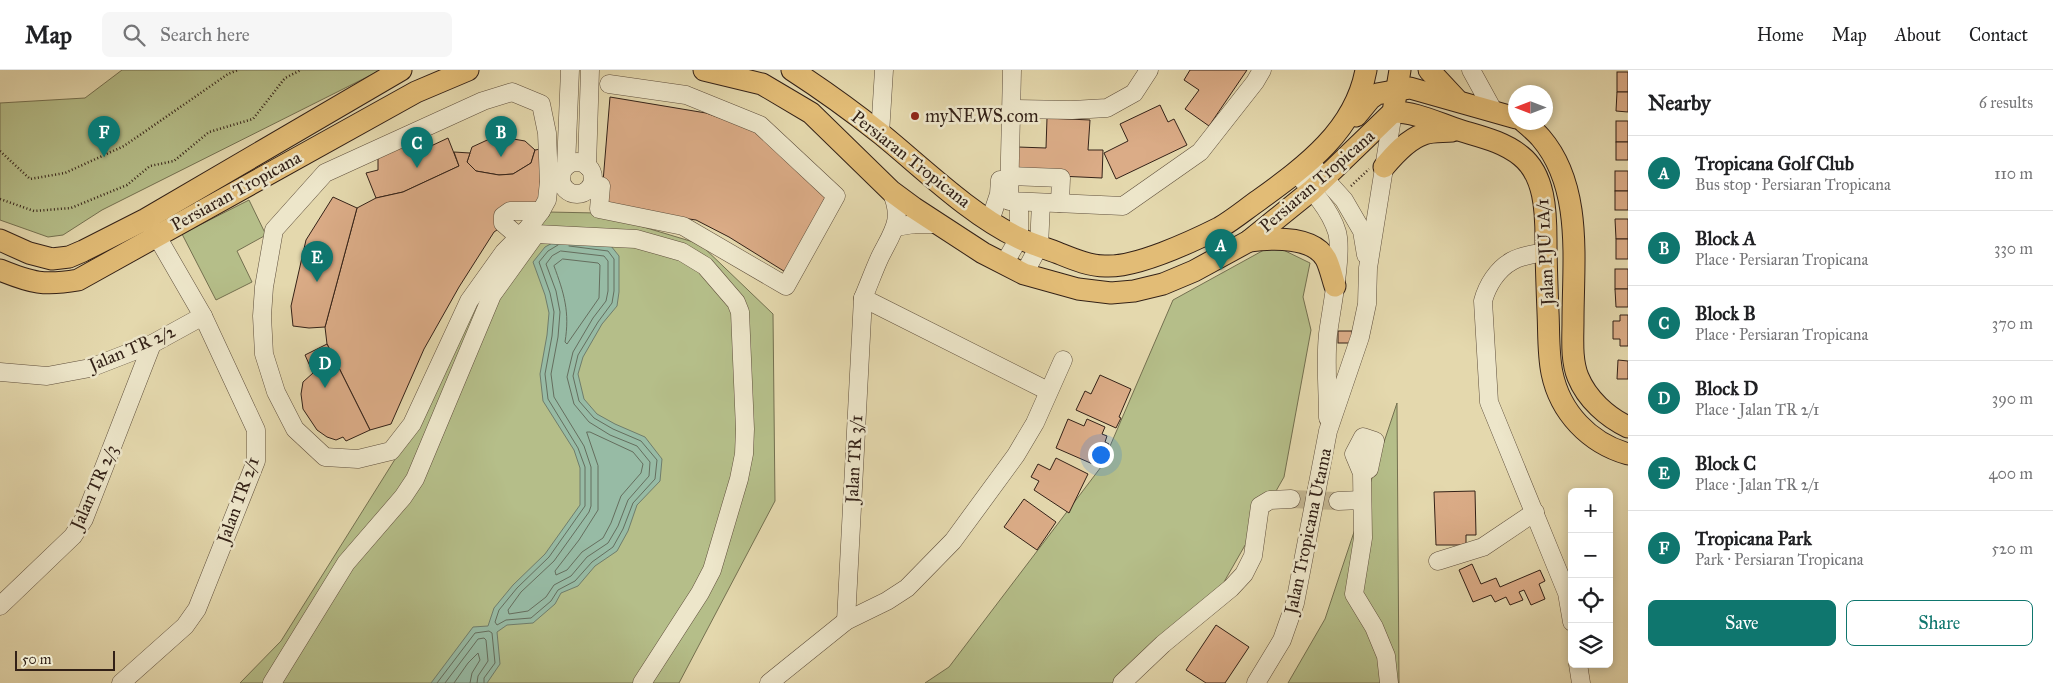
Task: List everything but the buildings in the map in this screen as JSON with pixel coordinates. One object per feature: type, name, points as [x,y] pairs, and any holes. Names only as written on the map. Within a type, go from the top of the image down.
[{"type":"main road","name":"Persiaran Tropicana","points":[[0,270],[29,282],[54,284],[78,280],[151,227],[401,70]]},
{"type":"main road","name":"Persiaran Tropicana","points":[[0,240],[29,253],[52,259],[69,257],[151,227],[416,92],[468,70]]},
{"type":"main road","name":"Persiaran Tropicana","points":[[707,70],[762,84],[811,113],[891,190],[914,208],[983,253],[1024,274],[1078,289],[1111,293],[1134,291],[1163,284],[1249,240],[1318,184],[1393,91]]},
{"type":"main road","name":"Persiaran Tropicana","points":[[792,70],[824,90],[946,190],[990,221],[1019,238],[1039,246],[1082,262],[1106,266],[1136,261],[1160,254],[1220,227],[1303,167],[1336,136],[1351,112],[1362,88],[1366,70]]},
{"type":"main road","points":[[1378,70],[1393,91]]},
{"type":"main road","points":[[1429,70],[1456,100]]},
{"type":"main road","points":[[1336,136],[1377,94],[1410,88],[1508,115]]},
{"type":"main road","name":"Jalan PJU 1A/1","points":[[1393,91],[1408,112],[1489,139],[1507,147],[1522,157],[1534,173],[1542,193],[1546,214],[1549,341],[1551,371],[1557,391],[1570,414],[1588,434],[1612,450],[1628,454]]},
{"type":"main road","points":[[1385,160],[1425,133],[1460,130]]},
{"type":"main road","name":"Jalan PJU 1A/1","points":[[1533,130],[1541,137],[1555,159],[1565,184],[1570,207],[1573,233],[1573,351],[1578,376],[1593,400],[1614,420],[1628,427]]},
{"type":"main road","points":[[1249,240],[1267,238],[1295,240],[1315,249],[1326,258],[1335,286]]},
{"type":"street","points":[[570,70],[558,176],[541,211],[504,252],[469,302],[412,424],[391,451],[358,459],[325,457],[295,429],[276,392],[264,354],[262,316],[264,286],[274,230],[325,173],[483,101],[512,92],[541,104],[558,176],[566,191],[571,194],[582,194],[591,187],[600,186],[599,209],[683,226],[786,286],[836,196],[760,125],[686,95],[609,84]]},
{"type":"street","points":[[590,70],[588,166],[593,176],[591,187]]},
{"type":"street","points":[[880,134],[884,70]]},
{"type":"street","points":[[990,221],[999,194],[1000,70]]},
{"type":"street","points":[[1012,70],[1009,202],[1123,206],[1200,152],[1255,82],[1262,70]]},
{"type":"street","points":[[1011,109],[1072,110],[1107,108],[1134,93],[1149,70]]},
{"type":"street","points":[[1471,70],[1493,110]]},
{"type":"street","name":"Jalan Tropicana Utama","points":[[1256,683],[1282,640],[1295,604],[1328,431],[1360,337],[1367,304],[1368,268],[1385,160],[1393,91]]},
{"type":"street","points":[[558,176],[577,162],[588,166]]},
{"type":"street","name":"Jalan Tropicana Utama","points":[[1303,167],[1318,184],[1338,234],[1335,286],[1328,336],[1328,431]]},
{"type":"street","points":[[1009,176],[1061,178],[1060,204]]},
{"type":"street","name":"Jalan Tropicana Utama","points":[[1318,184],[1341,195],[1362,231],[1368,268]]},
{"type":"street","points":[[891,190],[896,203],[896,227],[914,224],[940,224]]},
{"type":"street","points":[[1004,264],[1019,238],[1019,202]]},
{"type":"street","points":[[1024,274],[1039,246],[1041,203]]},
{"type":"street","points":[[519,237],[503,223],[503,216],[510,211],[541,211]]},
{"type":"street","name":"Jalan TR 2/1","points":[[121,683],[185,626],[197,609],[256,461],[256,430],[203,316],[151,227]]},
{"type":"street","name":"Jalan TR 3/1","points":[[846,621],[863,298],[879,259],[896,227]]},
{"type":"street","points":[[272,683],[346,563],[403,497],[415,479],[492,295],[536,234],[636,239],[682,252],[705,266],[736,302],[740,312],[745,429],[744,454],[739,479],[712,570],[700,593],[642,683]]},
{"type":"street","points":[[1546,252],[1512,261],[1492,280],[1485,291],[1483,302],[1489,402],[1535,512],[1568,599]]},
{"type":"street","points":[[863,298],[1048,391]]},
{"type":"street","name":"Jalan TR 2/2","points":[[0,372],[47,376],[90,368],[152,344],[203,316]]},
{"type":"street","name":"Jalan TR 2/3","points":[[0,606],[73,536],[84,519],[152,344]]},
{"type":"street","points":[[770,683],[846,621],[887,602],[907,588],[953,541],[1016,455],[1035,423],[1063,360]]},
{"type":"street","points":[[1362,473],[1363,538],[1354,594],[1374,627],[1386,656],[1389,683]]},
{"type":"street","points":[[1122,683],[1164,644],[1231,588],[1244,574],[1252,556],[1260,506],[1270,500],[1291,500]]},
{"type":"street","points":[[1338,501],[1362,500]]},
{"type":"street","points":[[1438,561],[1483,547],[1535,512]]},
{"type":"street","points":[[1579,668],[1581,683]]},
{"type":"path","points":[[0,151],[30,179],[65,173],[124,146],[228,74],[238,70]]},
{"type":"path","points":[[0,199],[34,212],[71,208],[127,185],[150,166],[174,161],[209,132],[253,119],[285,78],[301,70]]},
{"type":"path","points":[[1341,195],[1385,160]]},
{"type":"shaded area","points":[[122,70],[381,70],[102,210],[63,235],[48,237],[0,220],[0,103],[85,98]]},
{"type":"shaded area","points":[[249,200],[266,235],[237,251],[252,282],[216,300],[182,234]]},
{"type":"shaded area","points":[[548,212],[597,213],[700,244],[773,314],[775,501],[679,683],[240,683],[281,641],[414,429],[483,287]]},
{"type":"shaded area","points":[[1273,245],[1310,263],[1303,297],[1311,330],[1284,477],[1216,596],[1120,683],[925,683],[949,667],[1101,467],[1173,300]]},
{"type":"shaded area","points":[[1397,403],[1399,683],[1288,683],[1325,619]]},
{"type":"water","points":[[558,240],[611,246],[619,256],[617,306],[602,324],[583,357],[578,374],[584,399],[597,414],[645,437],[662,459],[660,481],[637,505],[628,531],[617,551],[595,566],[578,586],[561,593],[555,604],[533,623],[507,625],[497,632],[500,664],[487,683],[431,683],[473,627],[488,626],[494,608],[513,585],[545,554],[580,505],[580,468],[574,450],[543,401],[540,374],[549,313],[545,295],[533,262],[545,247]]},
{"type":"tunnel","points":[[1291,499],[1338,501]]},
{"type":"place","name":"myNEWS.com","points":[[915,116]]},
{"type":"place","name":"Tropicana Park","points":[[104,157]]},
{"type":"place","name":"Block A","points":[[501,157]]},
{"type":"place","name":"Block B","points":[[417,168]]},
{"type":"place","name":"Tropicana Golf Club","points":[[1221,270]]},
{"type":"place","name":"Block C","points":[[317,282]]},
{"type":"place","name":"Block D","points":[[325,388]]}]
